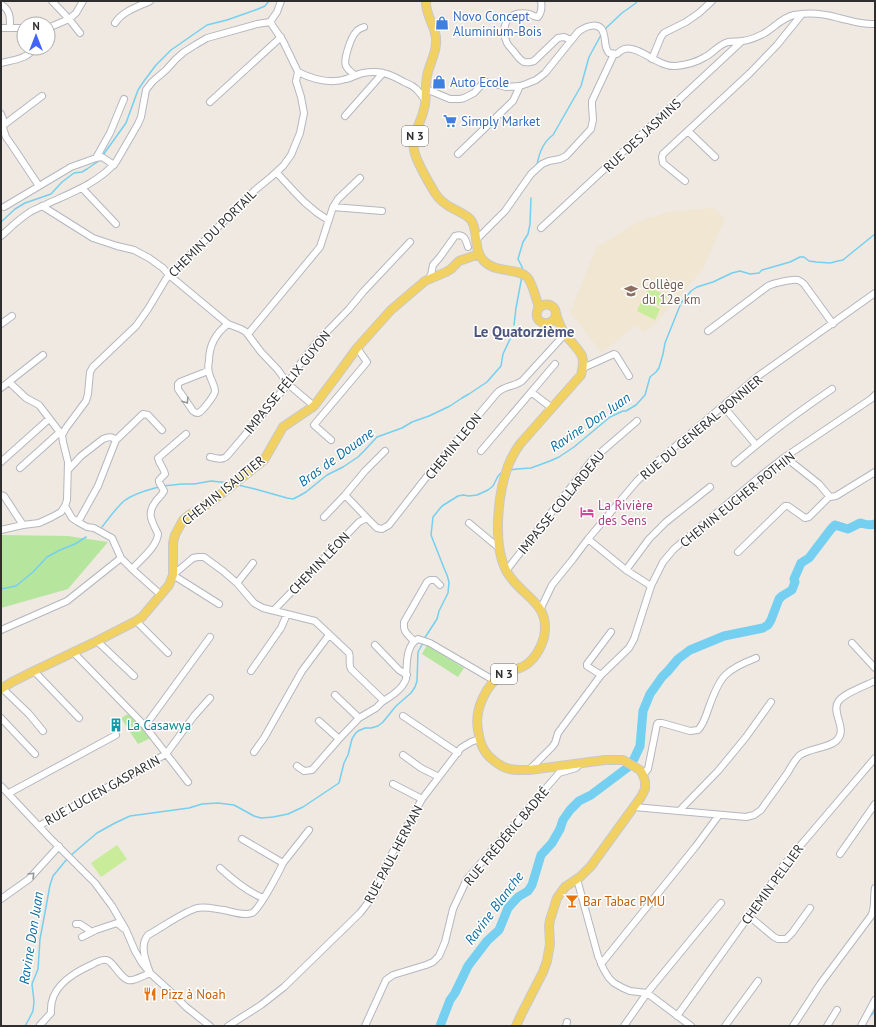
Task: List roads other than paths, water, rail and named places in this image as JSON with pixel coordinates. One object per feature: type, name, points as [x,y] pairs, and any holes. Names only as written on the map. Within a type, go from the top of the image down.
[{"type":"main road","name":"N 3","points":[[426,1],[427,11],[437,36],[434,55],[427,74],[424,110],[414,141],[414,149],[416,158],[441,201],[469,218],[472,222],[477,238],[478,254]]},
{"type":"main road","points":[[478,254],[494,268],[518,272],[528,278],[541,306]]},
{"type":"main road","name":"CHEMIN ISAUTIER","points":[[2,689],[34,671],[97,641],[142,617],[169,585],[173,575],[173,543],[175,534],[183,520],[211,502],[264,460],[283,427],[314,406],[357,348],[391,310],[425,281],[446,272],[459,261],[478,254]]},
{"type":"main road","points":[[541,608],[506,571],[499,548],[499,510],[505,478],[513,454],[520,444],[581,375],[583,368],[581,355],[564,333],[555,309],[548,304],[541,306],[537,314],[539,320],[543,323],[548,323],[564,333]]},
{"type":"main road","points":[[548,323],[554,320],[556,314]]},
{"type":"main road","name":"N 3","points":[[541,608],[545,625],[544,636],[536,655],[523,667],[506,672],[495,681],[481,701],[478,712],[477,726],[479,739],[483,748],[490,758],[504,768],[517,770],[529,770],[605,760],[623,760],[642,772]]},
{"type":"main road","points":[[516,1026],[547,961],[550,944],[549,926],[557,898],[565,887],[577,880],[591,866],[641,797],[645,790],[645,781],[642,772]]},
{"type":"street","points":[[52,1],[80,33]]},
{"type":"street","points":[[56,25],[69,19],[76,13],[83,1]]},
{"type":"street","points":[[115,23],[123,14],[150,1]]},
{"type":"street","points":[[1,236],[16,222],[30,212],[82,188],[104,174],[114,165],[141,117],[146,90],[152,82],[184,52],[207,38],[270,22],[277,12],[281,1]]},
{"type":"street","points":[[541,1],[542,7],[538,17],[529,14],[518,14],[512,16],[508,20],[504,26],[504,32],[508,44],[520,59],[529,63],[534,61],[558,38],[564,37],[571,40]]},
{"type":"street","points":[[652,59],[664,33],[686,22],[712,1]]},
{"type":"street","points":[[2,5],[7,8],[10,13],[10,28]]},
{"type":"street","points":[[426,89],[446,98],[455,100],[464,98],[474,93],[483,83],[487,82],[506,87],[520,86],[536,80],[545,73],[578,32],[590,25],[600,27],[604,33],[606,50],[609,53],[617,54],[624,49],[632,49],[662,64],[676,66],[695,62],[728,42],[751,40],[764,34],[786,17],[802,14],[824,14],[865,25],[875,24]]},
{"type":"street","points":[[685,181],[663,163],[662,157],[666,151],[750,73],[777,45],[802,14]]},
{"type":"street","name":"CHEMIN DU PORTAIL","points":[[20,468],[66,428],[86,401],[93,367],[136,326],[169,275],[182,265],[186,259],[254,191],[277,173],[291,155],[300,133],[304,113],[296,81],[298,72],[281,37],[270,22]]},
{"type":"street","points":[[356,75],[349,71],[345,62],[348,48],[353,36],[356,31],[364,27]]},
{"type":"street","points":[[1,28],[16,28]]},
{"type":"street","points":[[210,102],[281,37]]},
{"type":"street","name":"RUE DES JASMINS","points":[[541,228],[742,41]]},
{"type":"street","points":[[477,238],[505,211],[531,174],[542,164],[566,156],[591,129],[593,120],[592,101],[614,54]]},
{"type":"street","points":[[1,62],[26,56]]},
{"type":"street","points":[[298,72],[305,76],[329,81],[347,79],[364,73],[390,74],[414,87],[425,100]]},
{"type":"street","points":[[345,116],[383,73]]},
{"type":"street","points":[[458,154],[513,101],[520,86]]},
{"type":"street","points":[[2,126],[42,96]]},
{"type":"street","points":[[96,158],[110,133],[124,99]]},
{"type":"street","points":[[1,114],[3,119],[2,126],[6,137],[39,186]]},
{"type":"street","points":[[688,131],[715,157]]},
{"type":"street","points":[[4,207],[72,167],[102,157],[114,165]]},
{"type":"street","points":[[277,173],[305,204],[328,220]]},
{"type":"street","points":[[248,334],[320,248],[333,207],[338,199],[360,178]]},
{"type":"street","points":[[82,188],[116,224]]},
{"type":"street","points":[[42,206],[93,238],[134,250],[163,268],[169,275],[228,324],[241,329],[248,334],[288,384],[314,406]]},
{"type":"street","points":[[333,207],[382,212]]},
{"type":"street","name":"CHEMIN ISAUTIER","points":[[425,281],[431,275],[433,265],[455,236],[459,234],[463,236],[468,247]]},
{"type":"street","name":"IMPASSE FÉLIX GUYON","points":[[210,457],[224,459],[227,456],[288,384],[297,368],[316,343],[410,242]]},
{"type":"street","points":[[708,331],[768,286],[776,283],[796,280],[801,281],[804,284],[832,324]]},
{"type":"street","name":"RUE DU GENERAL BONNIER","points":[[541,608],[552,585],[588,539],[637,481],[658,461],[757,378],[875,293]]},
{"type":"street","points":[[1,324],[12,316]]},
{"type":"street","points":[[208,371],[180,382],[177,387],[193,410],[197,413],[202,410],[214,393],[208,371],[209,351],[213,340],[222,328],[228,324]]},
{"type":"street","name":"CHEMIN LEON","points":[[345,495],[377,528],[382,529],[389,525],[438,463],[497,393],[502,388],[518,384],[564,333]]},
{"type":"street","points":[[331,440],[314,425],[367,362],[357,348]]},
{"type":"street","points":[[583,368],[614,354],[629,376]]},
{"type":"street","points":[[1,388],[43,355]]},
{"type":"street","points":[[481,451],[556,364]]},
{"type":"street","points":[[1,530],[39,523],[63,510],[67,500],[68,462],[61,433],[39,405],[26,398],[10,382]]},
{"type":"street","points":[[735,463],[773,431],[832,389]]},
{"type":"street","points":[[531,392],[552,408]]},
{"type":"street","name":"CHEMIN EUCHER POTHIN","points":[[529,770],[552,747],[558,733],[601,676],[629,648],[634,639],[651,586],[663,562],[674,549],[785,457],[865,404],[875,395]]},
{"type":"street","points":[[723,406],[756,445]]},
{"type":"street","points":[[78,522],[98,486],[116,440],[143,414],[148,415],[162,430]]},
{"type":"street","points":[[1,462],[49,418]]},
{"type":"street","name":"IMPASSE COLLARDEAU","points":[[506,571],[592,460],[637,421]]},
{"type":"street","points":[[132,569],[152,547],[158,534],[151,520],[150,514],[154,504],[164,491],[159,480],[165,474],[165,471],[158,458],[186,434]]},
{"type":"street","points":[[68,470],[81,456],[103,438],[111,437],[116,440]]},
{"type":"street","points":[[324,517],[385,451]]},
{"type":"street","points":[[785,457],[819,484],[829,497]]},
{"type":"street","points":[[738,552],[785,506],[788,506],[805,518],[809,517],[829,497],[836,496],[875,472]]},
{"type":"street","points":[[626,570],[649,539],[666,522],[710,486]]},
{"type":"street","points":[[1,495],[4,496],[23,525]]},
{"type":"street","points":[[65,506],[72,518],[112,538],[121,558],[161,595]]},
{"type":"street","name":"CHEMIN LÉON","points":[[274,610],[359,522],[367,518]]},
{"type":"street","points":[[469,523],[499,548]]},
{"type":"street","points":[[588,539],[626,570],[651,586]]},
{"type":"street","points":[[1,630],[67,601],[121,558]]},
{"type":"street","name":"CHEMIN LÉON","points":[[173,575],[193,558],[204,558],[237,583],[254,603],[263,608],[315,621],[349,653],[349,665],[351,668],[381,697],[382,702]]},
{"type":"street","points":[[237,583],[253,563]]},
{"type":"street","points":[[173,575],[218,604]]},
{"type":"street","points":[[414,641],[405,632],[404,622],[428,582],[430,580],[435,580],[440,585]]},
{"type":"street","points":[[252,671],[281,628],[287,614]]},
{"type":"street","points":[[136,621],[168,653]]},
{"type":"street","points":[[601,676],[587,664],[611,632]]},
{"type":"street","points":[[254,752],[264,738],[302,671],[329,635]]},
{"type":"street","points":[[145,726],[210,637]]},
{"type":"street","points":[[297,766],[304,771],[312,770],[359,718],[376,708],[401,688],[405,683],[407,675],[409,650],[411,644],[418,639],[430,643],[495,681]]},
{"type":"street","points":[[97,641],[134,676]]},
{"type":"street","points":[[852,643],[875,668]]},
{"type":"street","points":[[375,645],[407,675]]},
{"type":"street","points":[[73,652],[145,726],[188,782]]},
{"type":"street","points":[[642,772],[648,769],[657,724],[660,722],[690,731],[698,730],[703,723],[714,691],[726,674],[732,669],[756,658]]},
{"type":"street","points":[[34,671],[79,718]]},
{"type":"street","points":[[634,807],[719,815],[754,815],[761,810],[799,756],[838,739],[841,730],[836,709],[840,699],[875,681]]},
{"type":"street","points":[[2,689],[29,714],[43,731]]},
{"type":"street","points":[[335,695],[359,718]]},
{"type":"street","name":"RUE LUCIEN GASPARIN","points":[[39,826],[166,754],[194,716],[210,698]]},
{"type":"street","points":[[679,811],[718,771],[746,737],[771,702]]},
{"type":"street","points":[[403,716],[458,753]]},
{"type":"street","points":[[1,718],[35,754]]},
{"type":"street","points":[[319,721],[339,739]]},
{"type":"street","points":[[9,793],[116,735]]},
{"type":"street","name":"RUE PAUL HERMAN","points":[[228,1026],[261,1005],[284,987],[360,913],[374,895],[389,859],[422,799],[461,748],[479,739]]},
{"type":"street","points":[[403,755],[421,768],[439,777]]},
{"type":"street","name":"CHEMIN PELLIER","points":[[677,1016],[783,866],[875,758]]},
{"type":"street","name":"RUE FRÉDÉRIC BADRÉ","points":[[365,1026],[386,980],[393,975],[433,962],[439,956],[445,942],[453,909],[467,879],[560,773],[576,768],[580,764]]},
{"type":"street","points":[[394,784],[422,799]]},
{"type":"street","points":[[1,786],[95,883],[112,906],[126,930],[135,952],[142,963],[186,1007],[210,1026]]},
{"type":"street","points":[[840,854],[875,804]]},
{"type":"street","points":[[601,964],[719,815]]},
{"type":"street","points":[[150,972],[144,951],[145,939],[148,936],[183,914],[197,908],[206,907],[244,914],[252,912],[257,908],[283,864],[308,830]]},
{"type":"street","points":[[242,839],[283,864]]},
{"type":"street","points":[[1,899],[29,879],[59,846]]},
{"type":"street","points":[[220,868],[236,883],[263,898]]},
{"type":"street","points":[[577,880],[601,964],[608,978],[614,983],[630,991],[647,993],[691,1026]]},
{"type":"street","points":[[793,1026],[821,983],[874,912],[875,888]]},
{"type":"street","points":[[624,1026],[647,993],[721,903]]},
{"type":"street","points":[[749,916],[774,937],[778,939],[786,939],[810,908]]},
{"type":"street","points":[[82,937],[117,923],[126,930]]},
{"type":"street","points":[[76,924],[80,924],[92,932]]},
{"type":"street","points":[[40,1025],[51,1013],[53,997],[60,986],[80,970],[101,960],[106,960],[110,962],[124,979],[129,981],[150,972]]},
{"type":"street","points":[[725,1026],[758,980]]},
{"type":"street","points":[[861,1026],[875,1000]]},
{"type":"street","points":[[827,1026],[837,1010]]},
{"type":"waterway","points":[[103,155],[126,123],[138,90],[156,65],[171,50],[207,25],[227,20],[258,9],[265,6],[269,1]]},
{"type":"waterway","name":"Bras de Douane","points":[[605,29],[637,1]]},
{"type":"waterway","name":"Bras de Douane","points":[[537,165],[540,152],[544,144],[553,135],[581,86],[589,57],[601,35]]},
{"type":"waterway","points":[[1,222],[15,209],[25,203],[51,194],[62,182],[74,173],[82,172],[100,160]]},
{"type":"waterway","name":"Bras de Douane","points":[[523,271],[518,259],[523,242],[528,234],[531,198]]},
{"type":"waterway","name":"Ravine Don Juan","points":[[510,470],[531,468],[559,457],[574,447],[610,417],[626,411],[636,405],[645,395],[650,377],[659,368],[665,343],[681,303],[691,291],[697,287],[740,271],[750,274],[759,273],[762,270],[790,262],[800,257],[804,257],[809,261],[830,263],[843,260],[875,234]]},
{"type":"waterway","name":"Bras de Douane","points":[[514,325],[522,276]]},
{"type":"waterway","name":"Bras de Douane","points":[[238,485],[287,498],[293,499],[299,496],[327,475],[358,457],[377,437],[402,428],[412,422],[450,406],[487,382],[501,366],[503,354],[511,337]]},
{"type":"waterway","name":"Ravine Don Juan","points":[[424,639],[437,619],[439,611],[448,593],[449,582],[431,535],[433,517],[442,506],[458,496],[477,495],[488,490],[493,486],[498,476],[502,472]]},
{"type":"waterway","name":"Bras de Douane","points":[[163,486],[194,484],[211,481],[231,483]]},
{"type":"waterway","name":"Bras de Douane","points":[[102,527],[118,507],[128,498],[141,492],[159,487]]},
{"type":"waterway","name":"Ravine Blanche","points":[[440,1026],[450,1000],[468,966],[487,941],[499,930],[508,908],[518,897],[528,891],[532,885],[541,855],[552,843],[563,820],[570,810],[579,801],[591,795],[627,768],[634,759],[640,746],[643,711],[650,694],[662,677],[678,659],[690,650],[724,636],[763,628],[768,625],[779,599],[792,590],[795,582],[794,579],[801,563],[809,558],[835,525],[848,529],[860,523],[869,525],[875,524]]},
{"type":"waterway","name":"Bras de Douane","points":[[1,589],[16,586],[33,572],[47,557],[75,544],[86,537]]},
{"type":"waterway","name":"Ravine Don Juan","points":[[70,856],[97,833],[130,816],[189,808],[202,804],[218,803],[234,805],[254,816],[261,818],[288,814],[303,807],[339,783],[344,763],[355,734],[365,728],[378,726],[396,706],[411,693],[417,681],[418,652],[423,643]]},
{"type":"waterway","name":"Ravine Don Juan","points":[[25,1026],[33,1011],[34,1001],[32,984],[38,969],[40,939],[50,885],[53,876],[67,859]]},
{"type":"waterway","points":[[865,1026],[867,1020],[875,1011]]},
{"type":"place","name":"Novo Concept Aluminium-Bois","points":[[442,23]]},
{"type":"place","name":"Auto Ecole","points":[[439,82]]},
{"type":"place","name":"Simply Market","points":[[450,121]]},
{"type":"place","name":"Collège du 12e km","points":[[631,291]]},
{"type":"place","name":"La Rivière des Sens","points":[[587,512]]},
{"type":"place","name":"La Casawya","points":[[116,725]]},
{"type":"place","name":"Bar Tabac PMU","points":[[572,901]]},
{"type":"place","name":"Pizz à Noah","points":[[150,994]]},
{"type":"district","name":"Le Quatorzième","points":[[524,332]]}]
